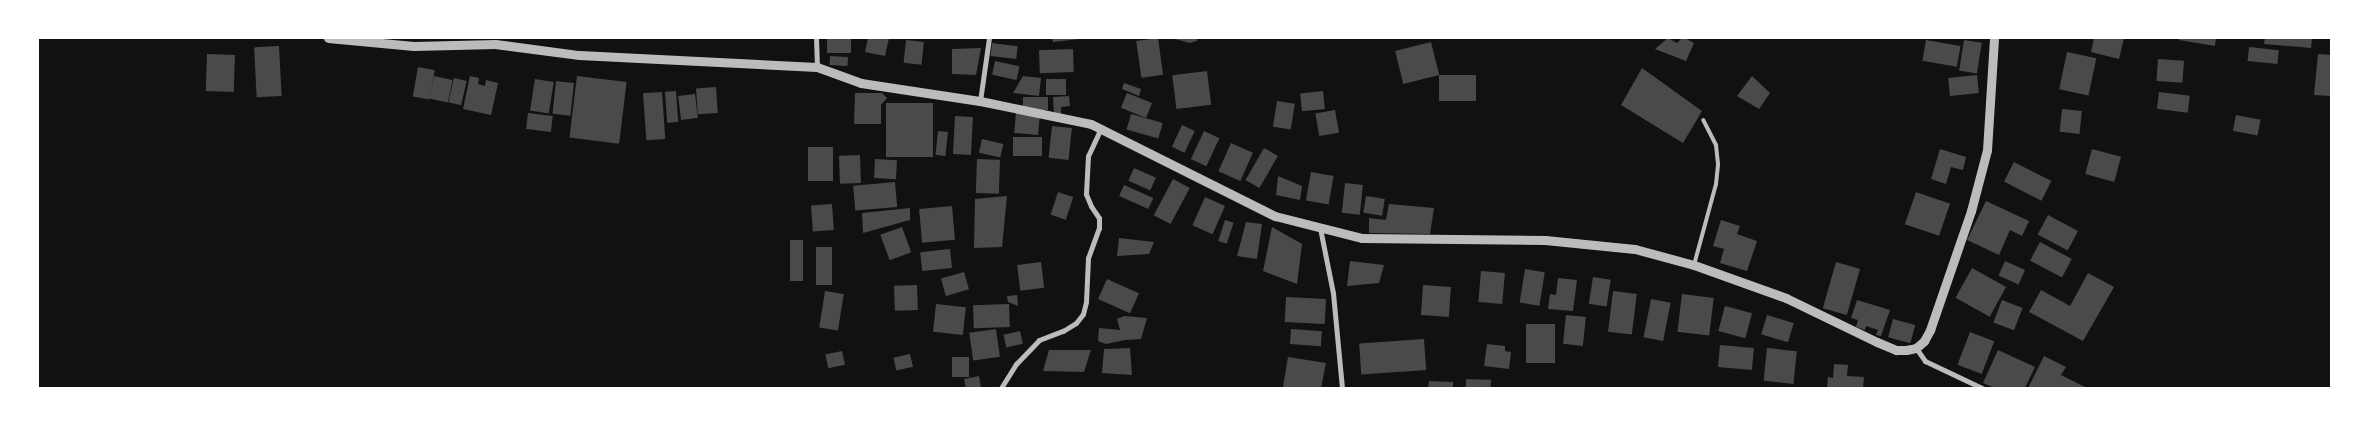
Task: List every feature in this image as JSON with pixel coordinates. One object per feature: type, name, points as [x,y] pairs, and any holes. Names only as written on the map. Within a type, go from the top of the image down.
[{"type":"street","points":[[328,38],[414,46],[495,44],[579,55],[817,67],[861,83],[980,101],[1091,124],[1275,216],[1362,238],[1516,239],[1604,244],[1635,249],[1694,265],[1786,298],[1896,350],[1916,348],[1924,341],[1936,315],[1971,211],[1987,150],[1994,38]]},
{"type":"street","points":[[816,38],[817,67]]},
{"type":"street","points":[[980,101],[989,38]]},
{"type":"street","points":[[1001,388],[1016,364],[1039,340],[1064,331],[1076,323],[1083,314],[1086,302],[1088,258],[1099,228],[1099,218],[1086,194],[1088,156],[1102,128]]},
{"type":"street","points":[[1320,228],[1333,293],[1342,388]]},
{"type":"street","points":[[1916,348],[1925,361],[1982,388]]},
{"type":"lane","points":[[1694,265],[1716,184],[1718,164],[1716,144],[1704,120]]},
{"type":"building","points":[[827,38],[851,38],[851,53],[827,53]]},
{"type":"building","points":[[868,38],[889,38],[885,56],[865,52]]},
{"type":"building","points":[[1052,38],[1080,38],[1080,39],[1053,42]]},
{"type":"building","points":[[1158,38],[1163,75],[1141,78],[1136,41]]},
{"type":"building","points":[[1171,38],[1197,38],[1197,41],[1190,43]]},
{"type":"building","points":[[1668,38],[1677,43],[1682,38],[1685,38],[1694,43],[1686,61],[1655,49]]},
{"type":"building","points":[[2094,38],[2124,38],[2119,59],[2091,52]]},
{"type":"building","points":[[2179,38],[2216,38],[2215,46],[2179,40]]},
{"type":"building","points":[[2265,38],[2312,38],[2311,48],[2264,44]]},
{"type":"building","points":[[906,40],[924,42],[921,65],[904,63]]},
{"type":"building","points":[[1926,40],[1960,46],[1957,67],[1922,61]]},
{"type":"building","points":[[1964,40],[1982,43],[1977,73],[1959,71]]},
{"type":"building","points":[[1431,42],[1439,75],[1403,84],[1395,51]]},
{"type":"building","points":[[992,43],[1018,46],[1016,59],[990,56]]},
{"type":"building","points":[[279,46],[282,96],[257,97],[254,47]]},
{"type":"building","points":[[2249,47],[2279,50],[2277,64],[2248,61]]},
{"type":"building","points":[[981,48],[976,75],[952,74],[952,49]]},
{"type":"building","points":[[1073,49],[1074,72],[1040,73],[1039,50]]},
{"type":"building","points":[[2067,52],[2096,58],[2088,95],[2059,89]]},
{"type":"building","points":[[207,54],[235,55],[234,92],[206,91]]},
{"type":"building","points":[[2318,54],[2332,55],[2332,96],[2314,95]]},
{"type":"building","points":[[830,56],[848,57],[848,66],[830,65]]},
{"type":"building","points":[[2158,59],[2184,61],[2182,83],[2156,81]]},
{"type":"building","points":[[995,61],[1019,66],[1017,80],[992,75]]},
{"type":"building","points":[[418,67],[435,70],[430,99],[413,97]]},
{"type":"building","points":[[1642,68],[1702,111],[1683,143],[1621,105]]},
{"type":"building","points":[[1207,71],[1211,105],[1176,109],[1172,75]]},
{"type":"building","points":[[1439,75],[1476,75],[1476,101],[1439,101]]},
{"type":"building","points":[[1977,75],[1979,93],[1950,96],[1948,78]]},
{"type":"building","points":[[434,76],[453,80],[448,102],[429,98]]},
{"type":"building","points":[[470,76],[479,78],[478,84],[485,86],[486,80],[498,83],[491,115],[463,109]]},
{"type":"building","points":[[577,76],[627,82],[619,144],[569,138]]},
{"type":"building","points":[[1023,76],[1041,78],[1039,96],[1013,93]]},
{"type":"building","points":[[1752,76],[1770,93],[1759,109],[1737,96]]},
{"type":"building","points":[[454,78],[467,81],[461,105],[448,102]]},
{"type":"building","points":[[535,79],[554,82],[549,114],[530,111]]},
{"type":"building","points":[[1046,79],[1066,79],[1066,95],[1046,95]]},
{"type":"building","points":[[556,81],[574,83],[570,116],[553,114]]},
{"type":"building","points":[[1124,83],[1141,89],[1139,96],[1122,89]]},
{"type":"building","points":[[716,87],[718,113],[698,114],[696,88]]},
{"type":"building","points":[[676,91],[678,122],[667,123],[665,92]]},
{"type":"building","points":[[1323,91],[1325,109],[1302,111],[1300,93]]},
{"type":"building","points":[[662,92],[665,139],[646,140],[643,93]]},
{"type":"building","points":[[2159,92],[2190,96],[2188,113],[2157,109]]},
{"type":"building","points":[[855,93],[882,93],[887,98],[881,105],[881,124],[854,124]]},
{"type":"building","points":[[1127,93],[1152,103],[1146,118],[1121,108]]},
{"type":"building","points":[[695,94],[698,118],[681,120],[678,96]]},
{"type":"building","points":[[1069,96],[1070,106],[1061,107],[1061,114],[1054,114],[1053,97]]},
{"type":"building","points":[[1023,97],[1048,97],[1048,110],[1023,110]]},
{"type":"building","points":[[1277,101],[1295,104],[1291,129],[1273,127]]},
{"type":"building","points":[[886,103],[933,103],[933,157],[886,157]]},
{"type":"building","points":[[2062,109],[2082,111],[2079,134],[2060,132]]},
{"type":"building","points":[[1335,110],[1339,133],[1319,136],[1315,113]]},
{"type":"building","points":[[1016,112],[1040,114],[1038,135],[1014,133]]},
{"type":"building","points":[[528,113],[553,116],[551,132],[526,129]]},
{"type":"building","points":[[1131,114],[1163,123],[1158,138],[1127,129]]},
{"type":"building","points":[[2236,115],[2261,120],[2257,135],[2233,131]]},
{"type":"building","points":[[955,116],[973,117],[971,155],[953,154]]},
{"type":"building","points":[[1182,125],[1195,131],[1185,153],[1172,147]]},
{"type":"building","points":[[1052,126],[1072,128],[1069,160],[1049,158]]},
{"type":"building","points":[[938,131],[948,132],[945,156],[935,155]]},
{"type":"building","points":[[1204,131],[1219,138],[1206,166],[1191,159]]},
{"type":"building","points":[[1013,137],[1042,137],[1042,156],[1013,156]]},
{"type":"building","points":[[982,139],[1003,144],[1000,158],[979,153]]},
{"type":"building","points":[[1231,143],[1253,153],[1240,181],[1218,171]]},
{"type":"building","points":[[808,147],[833,147],[833,181],[808,181]]},
{"type":"building","points":[[1264,148],[1278,156],[1259,188],[1246,180]]},
{"type":"building","points":[[1940,149],[1966,157],[1963,170],[1951,167],[1946,184],[1931,179]]},
{"type":"building","points":[[2092,149],[2121,157],[2114,182],[2085,174]]},
{"type":"building","points":[[860,155],[861,183],[840,184],[839,156]]},
{"type":"building","points":[[875,159],[897,160],[896,179],[874,178]]},
{"type":"building","points":[[977,159],[1000,160],[999,194],[976,193]]},
{"type":"building","points":[[2014,162],[2051,181],[2041,201],[2004,182]]},
{"type":"building","points":[[1134,168],[1156,178],[1150,191],[1128,181]]},
{"type":"building","points":[[1311,172],[1334,176],[1329,205],[1306,201]]},
{"type":"building","points":[[1278,176],[1302,186],[1300,200],[1276,195]]},
{"type":"building","points":[[1173,179],[1190,188],[1171,224],[1154,215]]},
{"type":"building","points":[[895,182],[897,207],[855,211],[853,186]]},
{"type":"building","points":[[1345,183],[1363,185],[1360,215],[1342,213]]},
{"type":"building","points":[[1124,185],[1153,198],[1148,209],[1119,196]]},
{"type":"building","points":[[1058,192],[1073,197],[1066,220],[1051,215]]},
{"type":"building","points":[[1916,192],[1950,204],[1939,236],[1905,224]]},
{"type":"building","points":[[1007,196],[1002,247],[974,248],[975,199]]},
{"type":"building","points":[[1366,196],[1385,199],[1382,216],[1363,213]]},
{"type":"building","points":[[1205,197],[1225,206],[1212,234],[1192,225]]},
{"type":"building","points":[[1986,201],[2029,221],[2022,236],[2010,230],[1999,255],[1967,240]]},
{"type":"building","points":[[832,204],[834,230],[813,231],[811,205]]},
{"type":"building","points":[[1389,204],[1434,208],[1430,234],[1369,233],[1369,218],[1386,220]]},
{"type":"building","points":[[952,206],[955,240],[922,243],[919,209]]},
{"type":"building","points":[[910,208],[910,220],[863,233],[862,213]]},
{"type":"building","points":[[2048,215],[2078,231],[2068,250],[2038,234]]},
{"type":"building","points":[[1225,220],[1234,223],[1227,244],[1218,241]]},
{"type":"building","points":[[1721,220],[1740,226],[1737,234],[1757,241],[1747,271],[1720,263],[1724,249],[1713,246]]},
{"type":"building","points":[[1246,222],[1262,224],[1257,259],[1237,256]]},
{"type":"building","points":[[902,227],[911,252],[890,260],[880,235]]},
{"type":"building","points":[[1272,227],[1302,244],[1297,284],[1263,271]]},
{"type":"building","points":[[1119,238],[1154,242],[1149,254],[1117,256]]},
{"type":"building","points":[[790,240],[803,240],[803,281],[790,281]]},
{"type":"building","points":[[2040,242],[2072,259],[2062,277],[2030,261]]},
{"type":"building","points":[[816,247],[832,247],[832,285],[816,285]]},
{"type":"building","points":[[950,249],[952,268],[922,271],[920,252]]},
{"type":"building","points":[[1350,261],[1384,265],[1379,283],[1347,286]]},
{"type":"building","points":[[2005,261],[2025,270],[2019,285],[1998,276]]},
{"type":"building","points":[[1041,262],[1044,288],[1020,291],[1017,265]]},
{"type":"building","points":[[1836,262],[1860,269],[1847,315],[1823,308]]},
{"type":"building","points":[[1972,268],[2006,287],[1990,317],[1956,298]]},
{"type":"building","points":[[1525,269],[1545,272],[1539,306],[1520,303]]},
{"type":"building","points":[[1481,271],[1505,273],[1502,304],[1478,302]]},
{"type":"building","points":[[964,272],[969,289],[946,296],[941,279]]},
{"type":"building","points":[[2088,273],[2114,287],[2083,341],[2029,312],[2041,290],[2070,306]]},
{"type":"building","points":[[1593,277],[1611,280],[1607,306],[1589,304]]},
{"type":"building","points":[[1558,278],[1577,280],[1573,311],[1548,309],[1550,294],[1556,295]]},
{"type":"building","points":[[1107,279],[1139,293],[1130,313],[1098,299]]},
{"type":"building","points":[[917,285],[918,310],[895,311],[894,286]]},
{"type":"building","points":[[1423,285],[1451,287],[1449,317],[1421,315]]},
{"type":"building","points":[[825,291],[844,294],[838,331],[819,328]]},
{"type":"building","points":[[1613,291],[1637,294],[1632,335],[1608,332]]},
{"type":"building","points":[[1682,294],[1714,298],[1709,336],[1677,332]]},
{"type":"building","points":[[1017,295],[1018,306],[1008,302],[1007,296]]},
{"type":"building","points":[[1286,297],[1326,299],[1325,324],[1285,322]]},
{"type":"building","points":[[1651,299],[1671,303],[1663,341],[1644,337]]},
{"type":"building","points":[[1857,300],[1890,310],[1881,336],[1876,335],[1878,330],[1866,326],[1865,330],[1856,327],[1858,320],[1851,318]]},
{"type":"building","points":[[2002,300],[2023,308],[2014,330],[1993,322]]},
{"type":"building","points":[[936,304],[966,307],[963,335],[933,332]]},
{"type":"building","points":[[1009,304],[1010,327],[974,328],[973,305]]},
{"type":"building","points":[[1725,306],[1752,313],[1745,338],[1718,331]]},
{"type":"building","points":[[1566,315],[1586,317],[1583,346],[1563,344]]},
{"type":"building","points":[[1767,315],[1794,323],[1788,342],[1761,334]]},
{"type":"building","points":[[1124,316],[1147,318],[1141,339],[1106,344],[1098,341],[1099,328],[1120,330],[1117,319]]},
{"type":"building","points":[[1893,319],[1915,325],[1910,343],[1888,337]]},
{"type":"building","points":[[1526,324],[1555,324],[1555,363],[1526,363]]},
{"type":"building","points":[[996,329],[1000,357],[973,360],[969,333]]},
{"type":"building","points":[[1291,329],[1322,331],[1321,346],[1290,344]]},
{"type":"building","points":[[1020,331],[1023,344],[1006,347],[1003,335]]},
{"type":"building","points":[[1970,332],[1994,341],[1982,374],[1957,365]]},
{"type":"building","points":[[1424,339],[1426,370],[1361,374],[1359,344]]},
{"type":"building","points":[[1487,344],[1505,346],[1505,351],[1511,352],[1509,369],[1484,366]]},
{"type":"building","points":[[1720,345],[1754,348],[1752,370],[1718,367]]},
{"type":"building","points":[[1130,348],[1132,375],[1102,373],[1104,349]]},
{"type":"building","points":[[1767,348],[1797,351],[1793,384],[1764,381]]},
{"type":"building","points":[[1049,350],[1091,350],[1084,372],[1043,371]]},
{"type":"building","points":[[1998,350],[2035,367],[2025,388],[1995,388],[1983,383]]},
{"type":"building","points":[[842,351],[845,365],[828,368],[825,355]]},
{"type":"building","points":[[910,354],[913,367],[896,370],[893,358]]},
{"type":"building","points":[[2044,356],[2066,367],[2061,375],[2087,388],[2028,388]]},
{"type":"building","points":[[952,357],[969,357],[969,377],[952,377]]},
{"type":"building","points":[[1288,357],[1326,363],[1321,388],[1283,387]]},
{"type":"building","points":[[1834,364],[1848,365],[1847,376],[1864,377],[1863,388],[1827,388],[1828,377],[1833,378]]},
{"type":"building","points":[[979,376],[981,388],[966,388],[964,379]]},
{"type":"building","points":[[1466,379],[1491,380],[1491,388],[1466,388]]},
{"type":"building","points":[[1429,381],[1453,382],[1453,388],[1428,388]]}]
